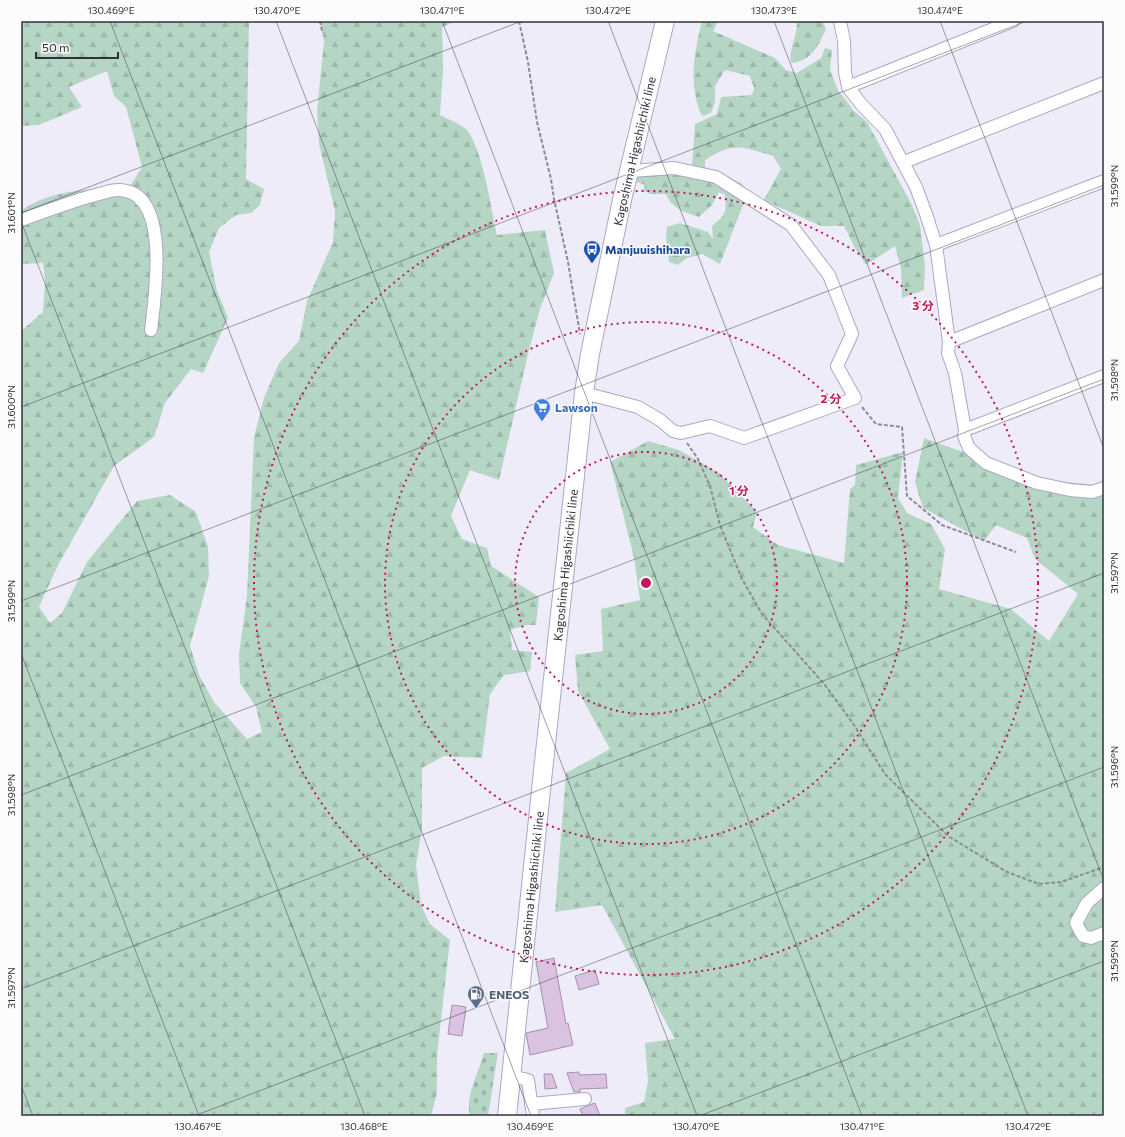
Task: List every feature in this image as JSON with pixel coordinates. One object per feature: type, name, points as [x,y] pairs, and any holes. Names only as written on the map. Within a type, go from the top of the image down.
[{"type":"main road","name":"Kagoshima Higashiichiki line","points":[[507,1116],[584,393],[590,354],[665,21]]},
{"type":"street","points":[[840,21],[844,41],[844,72],[848,87],[861,104],[885,129],[904,162],[916,187],[936,245],[949,342],[948,353],[955,373],[965,430],[964,436],[969,448],[986,463],[1037,483],[1070,490],[1092,492],[1104,488]]},
{"type":"street","points":[[848,87],[1013,21]]},
{"type":"street","points":[[904,162],[1104,83]]},
{"type":"street","points":[[584,393],[638,407],[660,420],[673,431],[681,433],[710,426],[744,438],[855,398],[836,366],[852,334],[838,295],[829,275],[791,225],[716,177],[674,168],[630,171]]},
{"type":"street","points":[[936,245],[1104,181]]},
{"type":"street","points":[[21,220],[85,198],[116,190],[131,192],[139,197],[144,203],[155,231],[158,266],[151,330]]},
{"type":"street","points":[[949,342],[1104,280]]},
{"type":"street","points":[[965,430],[1104,376]]},
{"type":"street","points":[[1104,888],[1087,903],[1076,923],[1084,936],[1091,938],[1104,933]]},
{"type":"street","points":[[512,1076],[528,1080],[533,1116]]},
{"type":"street","points":[[531,1104],[585,1099]]},
{"type":"path","points":[[320,21],[322,31]]},
{"type":"path","points":[[519,21],[528,62],[537,122],[551,179],[568,262],[578,330],[590,354]]},
{"type":"path","points":[[855,398],[876,424],[902,427],[907,496],[942,526],[1016,552]]},
{"type":"path","points":[[681,433],[698,460],[710,486],[720,525],[742,579],[762,614],[824,685],[852,722],[885,774],[948,836],[1007,872],[1039,884],[1061,882],[1104,867]]},
{"type":"green space","points":[[25,21],[249,21],[246,179],[264,189],[260,205],[251,213],[236,215],[219,228],[209,252],[217,291],[228,318],[203,373],[191,369],[165,403],[154,437],[114,466],[58,565],[39,607],[50,623],[62,613],[87,562],[137,501],[170,495],[196,512],[208,547],[209,576],[190,646],[199,675],[214,702],[247,739],[262,732],[256,707],[240,683],[239,654],[247,596],[254,437],[264,398],[279,363],[299,341],[307,301],[333,242],[335,211],[319,144],[317,111],[324,41],[320,21],[456,21],[442,27],[443,70],[440,115],[467,130],[473,139],[482,165],[497,235],[545,230],[554,273],[540,309],[529,350],[499,480],[470,470],[451,516],[462,539],[487,548],[491,566],[539,597],[536,625],[527,625],[510,630],[512,650],[532,652],[530,671],[504,675],[490,694],[482,758],[444,756],[422,768],[422,828],[416,865],[421,905],[430,924],[450,940],[437,1056],[437,1093],[431,1116],[21,1116],[21,331],[43,312],[45,281],[43,263],[21,264],[21,211],[45,198],[59,194],[88,189],[131,185],[142,167],[126,107],[114,96],[107,71],[69,87],[82,107],[39,125],[21,126],[21,25]]},
{"type":"green space","points":[[702,21],[718,21],[713,31],[775,58],[786,70],[797,73],[821,58],[825,48],[832,50],[830,70],[838,90],[854,111],[867,122],[912,205],[920,225],[925,266],[924,290],[902,298],[901,268],[895,246],[866,265],[856,250],[844,226],[821,226],[772,204],[762,203],[781,169],[773,156],[745,148],[731,148],[724,150],[705,160],[705,167],[741,183],[745,188],[743,205],[720,264],[702,254],[687,258],[678,265],[669,262],[666,237],[667,227],[680,223],[708,232],[713,239],[712,226],[723,215],[726,205],[725,195],[719,192],[712,205],[699,217],[675,207],[666,194],[651,194],[643,191],[645,185],[637,182],[637,169],[658,165],[692,165],[695,124],[717,114],[721,97],[752,95],[754,88],[750,76],[725,70],[715,86],[715,102],[711,113],[702,116],[695,93],[694,69]]},
{"type":"green space","points":[[797,21],[822,21],[826,29],[817,47],[809,56],[798,62],[791,63],[790,58]]},
{"type":"green space","points":[[924,438],[1039,479],[1095,485],[1104,483],[1104,1116],[625,1116],[625,1108],[644,1102],[648,1081],[645,1043],[675,1039],[602,905],[555,912],[566,773],[610,749],[578,691],[575,655],[603,651],[601,609],[640,600],[634,558],[610,462],[648,441],[679,450],[719,473],[757,512],[753,527],[778,545],[844,563],[850,489],[855,485],[856,465],[903,452],[898,498],[907,513],[931,524],[945,549],[939,589],[1011,609],[1049,641],[1078,594],[1035,559],[1027,538],[996,525],[984,541],[923,508],[915,482]]},
{"type":"green space","points":[[484,1053],[498,1053],[488,1116],[470,1116],[469,1100]]},
{"type":"building","points":[[554,958],[566,1024],[568,1023],[573,1045],[530,1055],[526,1033],[548,1028],[536,962]]},
{"type":"building","points":[[595,970],[599,984],[579,990],[575,976]]},
{"type":"building","points":[[452,1005],[466,1007],[462,1036],[448,1034]]},
{"type":"building","points":[[579,1072],[579,1075],[606,1074],[607,1088],[580,1089],[580,1092],[574,1092],[567,1073]]},
{"type":"building","points":[[544,1074],[552,1074],[557,1088],[545,1089]]},
{"type":"building","points":[[595,1103],[600,1116],[583,1116],[580,1109]]},
{"type":"place","name":"Manjuuishihara","points":[[592,264]]},
{"type":"place","name":"Lawson","points":[[542,422]]},
{"type":"place","name":"ENEOS","points":[[476,1009]]}]
